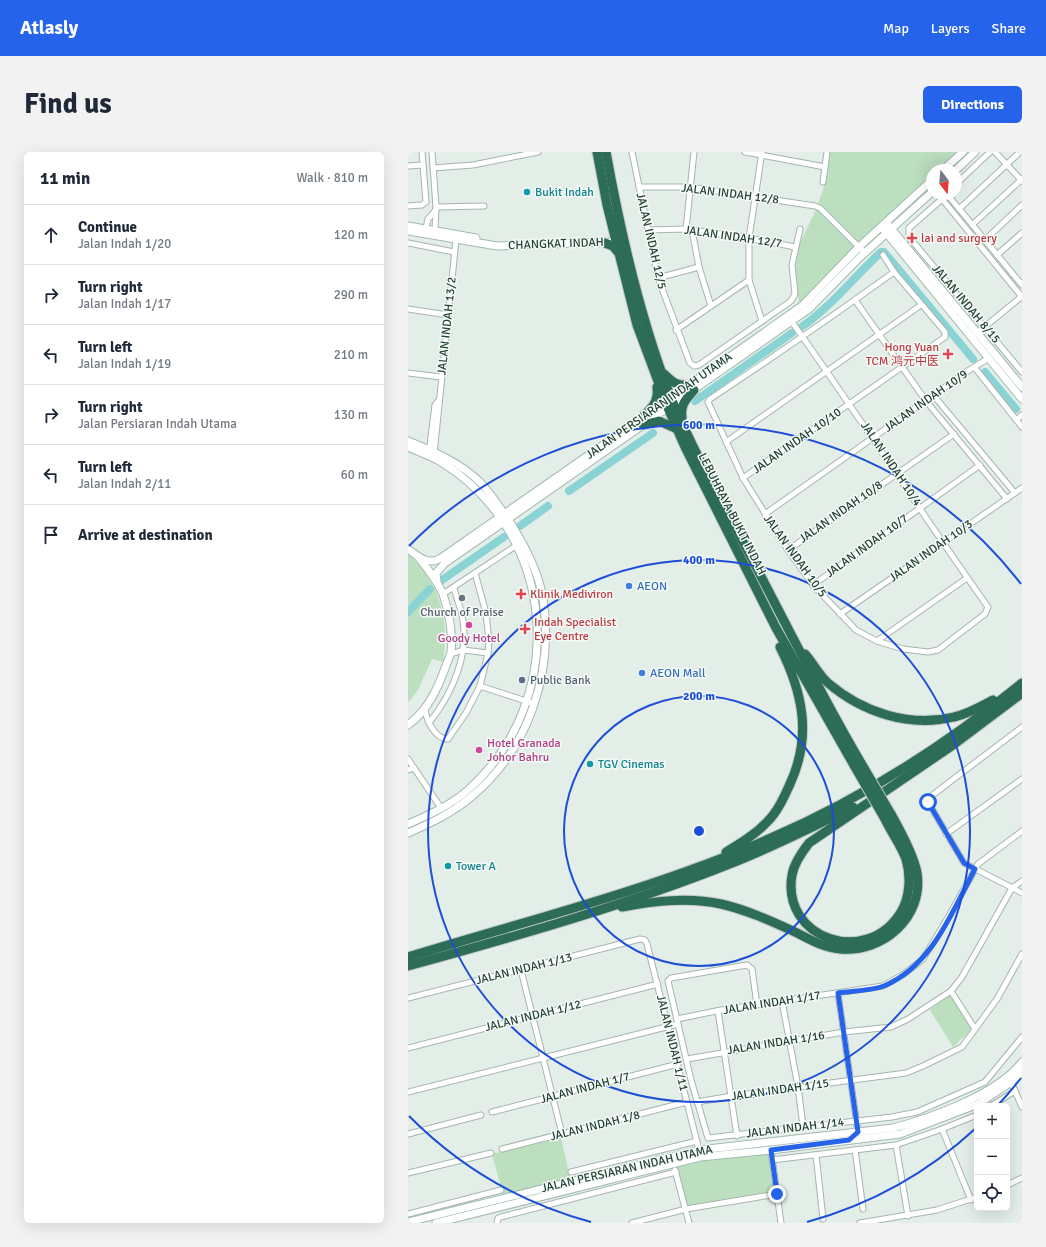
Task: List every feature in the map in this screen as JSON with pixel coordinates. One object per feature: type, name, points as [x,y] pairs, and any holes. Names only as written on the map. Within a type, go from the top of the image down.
[{"type":"highway","name":"LEBUHRAYA BUKIT INDAH","points":[[597,152],[612,225],[637,326],[656,380],[670,403],[722,522],[782,640],[888,816]]},
{"type":"highway","name":"LEBUHRAYA BUKIT INDAH","points":[[606,152],[622,236],[635,286],[662,371],[670,403]]},
{"type":"highway","points":[[613,192],[612,201],[619,237],[616,240],[621,245],[631,280],[635,286]]},
{"type":"highway","points":[[612,225],[604,241],[613,246],[619,253]]},
{"type":"highway","points":[[642,422],[659,421],[680,426],[683,403],[692,387],[674,384],[662,371]]},
{"type":"highway","points":[[642,422],[657,399],[656,380]]},
{"type":"highway","name":"LEBUHRAYA BUKIT INDAH","points":[[680,426],[796,644],[858,765]]},
{"type":"highway","points":[[687,871],[724,853],[749,838],[769,820],[783,800],[795,773],[803,743],[800,695],[793,674],[744,575],[726,536],[722,522]]},
{"type":"highway","points":[[796,644],[824,679],[839,692],[864,707],[894,717],[918,721],[953,717],[978,708],[1012,690]]},
{"type":"highway","points":[[408,957],[616,896],[687,871],[772,838],[865,790],[939,744],[1022,682]]},
{"type":"highway","points":[[888,816],[906,859],[909,877],[909,893],[905,907],[894,923],[884,933],[866,941],[850,944],[827,938],[809,926],[795,909],[792,891],[792,874],[801,854],[809,842],[953,746],[1022,693]]},
{"type":"highway","points":[[408,966],[585,914],[684,882],[731,864],[788,839],[890,788]]},
{"type":"highway","points":[[585,914],[662,900],[695,900],[721,904],[741,910],[768,920],[822,945],[840,949],[861,948],[875,944],[893,934],[903,925],[913,909],[917,894],[917,872],[888,816]]},
{"type":"main road","points":[[950,164],[963,152]]},
{"type":"main road","points":[[962,164],[975,152]]},
{"type":"main road","name":"JALAN PERSIARAN INDAH UTAMA","points":[[437,582],[436,573],[440,567],[484,532],[670,403],[803,305],[859,247],[926,188]]},
{"type":"main road","name":"JALAN PERSIARAN INDAH UTAMA","points":[[692,387],[792,322],[809,309],[867,251],[926,198]]},
{"type":"main road","points":[[902,247],[899,230],[908,214]]},
{"type":"main road","points":[[884,225],[1014,382],[1022,394]]},
{"type":"main road","name":"CHANGKAT INDAH","points":[[408,226],[426,228],[495,242],[604,241]]},
{"type":"main road","name":"CHANGKAT INDAH","points":[[408,231],[497,246],[616,240]]},
{"type":"main road","points":[[867,251],[887,241],[902,247]]},
{"type":"main road","points":[[758,337],[777,327],[792,322],[803,305]]},
{"type":"main road","points":[[975,335],[989,358],[1014,382],[1022,386]]},
{"type":"main road","points":[[1014,382],[1022,399]]},
{"type":"main road","points":[[408,441],[432,454],[490,498],[507,506],[525,503]]},
{"type":"main road","points":[[408,447],[432,454]]},
{"type":"main road","points":[[408,833],[435,822],[452,811],[471,798],[488,781],[509,755],[524,731],[535,704],[542,678],[545,650],[543,598],[530,560],[490,498]]},
{"type":"main road","points":[[484,532],[494,515],[490,498]]},
{"type":"main road","points":[[408,824],[441,808],[467,791],[490,766],[514,732],[527,702],[534,678],[538,652],[536,604],[529,574],[514,534],[516,519],[525,503]]},
{"type":"main road","points":[[484,532],[499,530],[514,534]]},
{"type":"main road","name":"JALAN PERSIARAN INDAH UTAMA","points":[[408,549],[427,561],[435,562],[484,532]]},
{"type":"main road","name":"JALAN PERSIARAN INDAH UTAMA","points":[[408,725],[425,710],[438,688],[451,654],[452,645],[443,594],[437,582],[416,555]]},
{"type":"main road","name":"JALAN PERSIARAN INDAH UTAMA","points":[[408,1222],[700,1150],[893,1128],[921,1121],[979,1095],[1017,1068],[1022,1062]]},
{"type":"main road","name":"JALAN PERSIARAN INDAH UTAMA","points":[[436,1223],[692,1159],[900,1134],[978,1104],[1012,1082],[1022,1072]]},
{"type":"main road","points":[[849,1140],[858,1132],[866,1138]]},
{"type":"main road","points":[[762,1143],[771,1150],[781,1141]]},
{"type":"main road","points":[[692,1159],[700,1150],[710,1156]]},
{"type":"street","points":[[408,206],[424,204],[426,199],[422,152]]},
{"type":"street","points":[[432,152],[436,208],[435,230]]},
{"type":"street","points":[[433,168],[473,165],[538,152]]},
{"type":"street","name":"JALAN INDAH 12/5","points":[[632,152],[658,278],[676,330],[690,363],[694,366],[699,365],[762,321]]},
{"type":"street","points":[[694,152],[690,187],[689,230],[711,306]]},
{"type":"street","points":[[745,152],[762,153],[825,167]]},
{"type":"street","points":[[823,182],[827,152]]},
{"type":"street","points":[[962,178],[990,152]]},
{"type":"street","points":[[972,225],[1022,180],[995,152]]},
{"type":"street","points":[[959,209],[1020,152]]},
{"type":"street","points":[[762,153],[749,238],[750,280],[762,321],[791,301],[794,296],[792,269],[795,247],[800,229]]},
{"type":"street","points":[[408,166],[423,165]]},
{"type":"street","name":"JALAN INDAH 12/8","points":[[639,187],[690,187],[755,196],[820,208],[859,247]]},
{"type":"street","name":"JALAN INDAH 8/15","points":[[941,200],[909,228],[909,237],[1022,372]]},
{"type":"street","points":[[943,200],[1022,297],[975,335]]},
{"type":"street","points":[[952,200],[1022,285]]},
{"type":"street","points":[[985,240],[1022,205]]},
{"type":"street","points":[[436,208],[484,206]]},
{"type":"street","points":[[426,228],[428,219],[436,208]]},
{"type":"street","name":"JALAN INDAH 12/7","points":[[648,230],[689,230],[749,238],[795,247]]},
{"type":"street","points":[[997,255],[1022,233]]},
{"type":"street","name":"JALAN INDAH 13/2","points":[[432,454],[436,405],[439,400],[456,240]]},
{"type":"street","points":[[408,243],[454,252]]},
{"type":"street","points":[[859,247],[867,251]]},
{"type":"street","points":[[726,442],[920,305],[883,256]]},
{"type":"street","points":[[658,278],[699,268]]},
{"type":"street","points":[[802,336],[894,272]]},
{"type":"street","points":[[676,330],[750,280]]},
{"type":"street","points":[[855,300],[926,401],[1007,499]]},
{"type":"street","name":"JALAN INDAH 10/10","points":[[743,478],[944,338],[945,332],[920,305]]},
{"type":"street","points":[[408,309],[448,315]]},
{"type":"street","name":"JALAN INDAH 10/4","points":[[792,322],[874,438],[988,607]]},
{"type":"street","name":"JALAN INDAH 10/5","points":[[802,336],[710,399],[708,402],[743,478],[788,550],[813,585],[840,614],[856,630],[877,641],[917,652],[938,650],[985,614],[988,607]]},
{"type":"street","name":"JALAN INDAH 10/9","points":[[765,514],[966,372],[975,368],[989,358]]},
{"type":"street","points":[[975,368],[1022,427]]},
{"type":"street","points":[[408,373],[441,377]]},
{"type":"street","points":[[934,396],[1015,493]]},
{"type":"street","points":[[1016,420],[1022,416]]},
{"type":"street","name":"JALAN INDAH 10/8","points":[[788,550],[954,434]]},
{"type":"street","points":[[970,453],[978,447]]},
{"type":"street","name":"JALAN INDAH 10/7","points":[[813,585],[980,465]]},
{"type":"street","name":"JALAN INDAH 10/3","points":[[840,614],[1022,488]]},
{"type":"street","points":[[443,594],[517,545]]},
{"type":"street","points":[[425,710],[428,721],[439,737],[445,739],[450,738],[466,713],[480,686],[488,653],[489,641],[486,613],[475,573]]},
{"type":"street","points":[[877,641],[967,578]]},
{"type":"street","points":[[428,721],[452,688],[461,650],[462,615],[454,588]]},
{"type":"street","points":[[452,645],[461,650],[488,653]]},
{"type":"street","points":[[451,654],[461,650]]},
{"type":"street","points":[[480,686],[535,704]]},
{"type":"street","points":[[417,717],[428,721]]},
{"type":"street","points":[[1022,728],[930,797],[928,802],[964,863],[1022,893]]},
{"type":"street","points":[[408,759],[441,808]]},
{"type":"street","points":[[408,770],[414,768]]},
{"type":"street","points":[[946,834],[1022,779]]},
{"type":"street","name":"JALAN INDAH 1/17","points":[[678,1022],[718,1011],[883,986],[904,974],[923,959],[978,864],[1022,831]]},
{"type":"street","points":[[1012,888],[1022,881]]},
{"type":"street","name":"JALAN INDAH 1/16","points":[[687,1059],[724,1051],[844,1032],[891,1027],[908,1019],[951,991],[962,977],[1012,888]]},
{"type":"street","name":"JALAN INDAH 1/13","points":[[408,998],[640,939]]},
{"type":"street","name":"JALAN INDAH 1/11","points":[[640,939],[645,940],[648,944],[700,1150]]},
{"type":"street","name":"JALAN INDAH 1/15","points":[[697,1102],[906,1073],[923,1066],[962,1047],[997,999],[1022,954]]},
{"type":"street","name":"JALAN INDAH 1/11","points":[[708,1138],[697,1102],[668,983],[671,978],[747,964],[752,969],[757,1005]]},
{"type":"street","points":[[521,970],[562,1134]]},
{"type":"street","name":"JALAN INDAH 1/12","points":[[408,1048],[658,984]]},
{"type":"street","points":[[951,991],[975,1029]]},
{"type":"street","points":[[838,993],[842,1012],[858,1132]]},
{"type":"street","points":[[782,1001],[798,1087],[803,1126]]},
{"type":"street","points":[[718,1011],[737,1136]]},
{"type":"street","points":[[408,1092],[668,1026],[678,1022]]},
{"type":"street","name":"JALAN INDAH 1/14","points":[[708,1138],[737,1136],[917,1112],[985,1082],[1022,1037]]},
{"type":"street","name":"JALAN INDAH 1/7","points":[[492,1112],[678,1064]]},
{"type":"street","points":[[1012,1082],[1022,1107]]},
{"type":"street","points":[[996,1103],[1015,1091]]},
{"type":"street","name":"JALAN INDAH 1/8","points":[[502,1149],[687,1102]]},
{"type":"street","points":[[408,1134],[481,1114]]},
{"type":"street","points":[[772,1160],[896,1145],[974,1116]]},
{"type":"street","points":[[942,1129],[971,1200]]},
{"type":"street","points":[[571,1172],[697,1141]]},
{"type":"street","points":[[896,1145],[908,1216]]},
{"type":"street","points":[[771,1150],[781,1223]]},
{"type":"street","points":[[855,1150],[863,1209]]},
{"type":"street","points":[[408,1173],[491,1153]]},
{"type":"street","points":[[816,1155],[823,1220]]},
{"type":"street","points":[[673,1163],[690,1223]]},
{"type":"street","points":[[497,1221],[676,1172]]},
{"type":"street","points":[[1010,1184],[1022,1178]]},
{"type":"street","points":[[408,1214],[501,1190]]},
{"type":"street","points":[[632,1223],[686,1209],[777,1194]]},
{"type":"street","points":[[860,1223],[908,1216],[974,1198]]},
{"type":"green space","points":[[829,152],[958,152],[945,164],[926,164],[926,181],[863,238],[799,303],[795,274],[798,247],[815,212],[823,190]]},
{"type":"green space","points":[[408,553],[428,577],[435,590],[443,617],[445,646],[443,662],[432,659],[418,690],[408,703]]},
{"type":"green space","points":[[951,994],[973,1028],[953,1047],[930,1010]]},
{"type":"green space","points":[[561,1138],[571,1182],[504,1199],[492,1154]]},
{"type":"green space","points":[[770,1152],[774,1192],[687,1207],[676,1164]]},
{"type":"waterway","points":[[800,328],[832,302],[881,252],[884,252],[973,359]]},
{"type":"waterway","points":[[695,401],[792,333]]},
{"type":"waterway","points":[[985,372],[1016,409]]},
{"type":"waterway","points":[[569,491],[653,433]]},
{"type":"waterway","points":[[520,526],[548,506]]},
{"type":"waterway","points":[[442,580],[504,537]]},
{"type":"waterway","points":[[408,612],[430,589]]},
{"type":"place","name":"Bukit Indah","points":[[527,192]]},
{"type":"place","name":"lai and surgery","points":[[912,238]]},
{"type":"place","name":"Hong Yuan TCM 鸿元中医","points":[[948,354]]},
{"type":"place","name":"AEON","points":[[629,586]]},
{"type":"place","name":"Klinik Mediviron","points":[[521,594]]},
{"type":"place","name":"Church of Praise","points":[[462,598]]},
{"type":"place","name":"Goody Hotel","points":[[469,625]]},
{"type":"place","name":"Indah Specialist Eye Centre","points":[[525,629]]},
{"type":"place","name":"AEON Mall","points":[[642,673]]},
{"type":"place","name":"Public Bank","points":[[522,680]]},
{"type":"place","name":"Hotel Granada Johor Bahru","points":[[479,750]]},
{"type":"place","name":"TGV Cinemas","points":[[590,764]]},
{"type":"place","name":"Tower A","points":[[448,866]]},
{"type":"route","points":[[777,1194],[771,1150],[849,1140],[856,1136],[858,1132],[846,1053],[842,1012],[838,993],[883,986],[904,974],[923,959],[975,869],[964,863],[928,802]]}]
